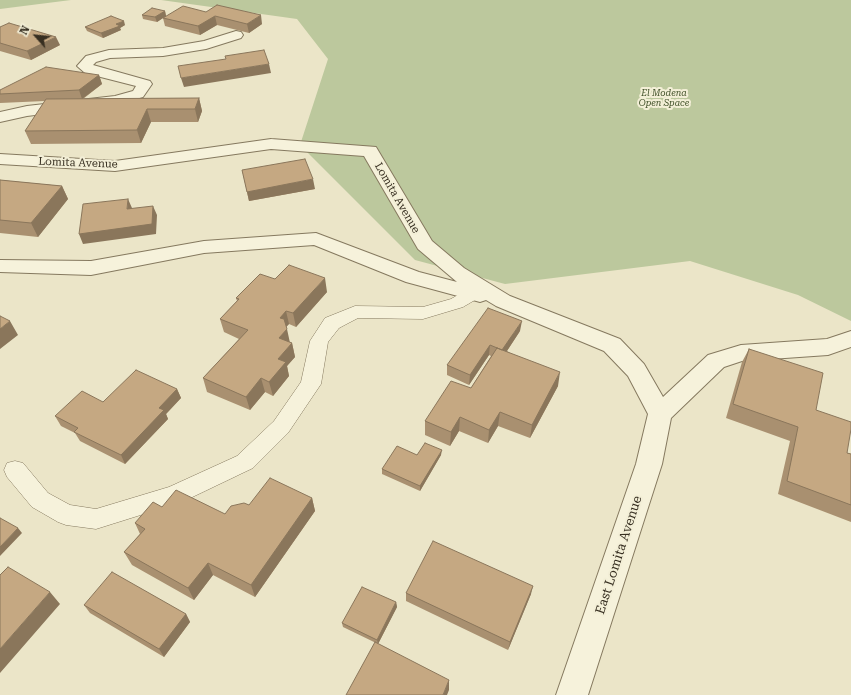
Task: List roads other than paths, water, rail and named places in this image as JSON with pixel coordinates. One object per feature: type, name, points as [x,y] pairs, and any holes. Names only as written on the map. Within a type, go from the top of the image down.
[{"type":"street","points":[[0,116],[27,111],[116,100],[138,94],[145,84],[90,70],[84,66],[91,59],[109,54],[163,52],[206,45],[236,35]]},
{"type":"street","name":"Lomita Avenue","points":[[0,159],[115,166],[271,144],[370,151],[425,245],[457,273],[503,301],[612,345],[636,370],[660,414]]},
{"type":"street","points":[[0,266],[91,268],[204,247],[316,239],[413,277],[503,301]]},
{"type":"street","points":[[660,414],[716,361],[741,353],[828,347],[851,339]]},
{"type":"street","name":"East Lomita Avenue","points":[[572,695],[649,464],[660,414]]},
{"type":"lane","points":[[15,470],[40,500],[66,515],[96,519],[174,495],[245,462],[281,427],[311,384],[319,341],[332,323],[355,312],[423,313],[457,303],[474,293]]},
{"type":"park label","name":"El Modena Open Space","points":[[664,98]]}]
